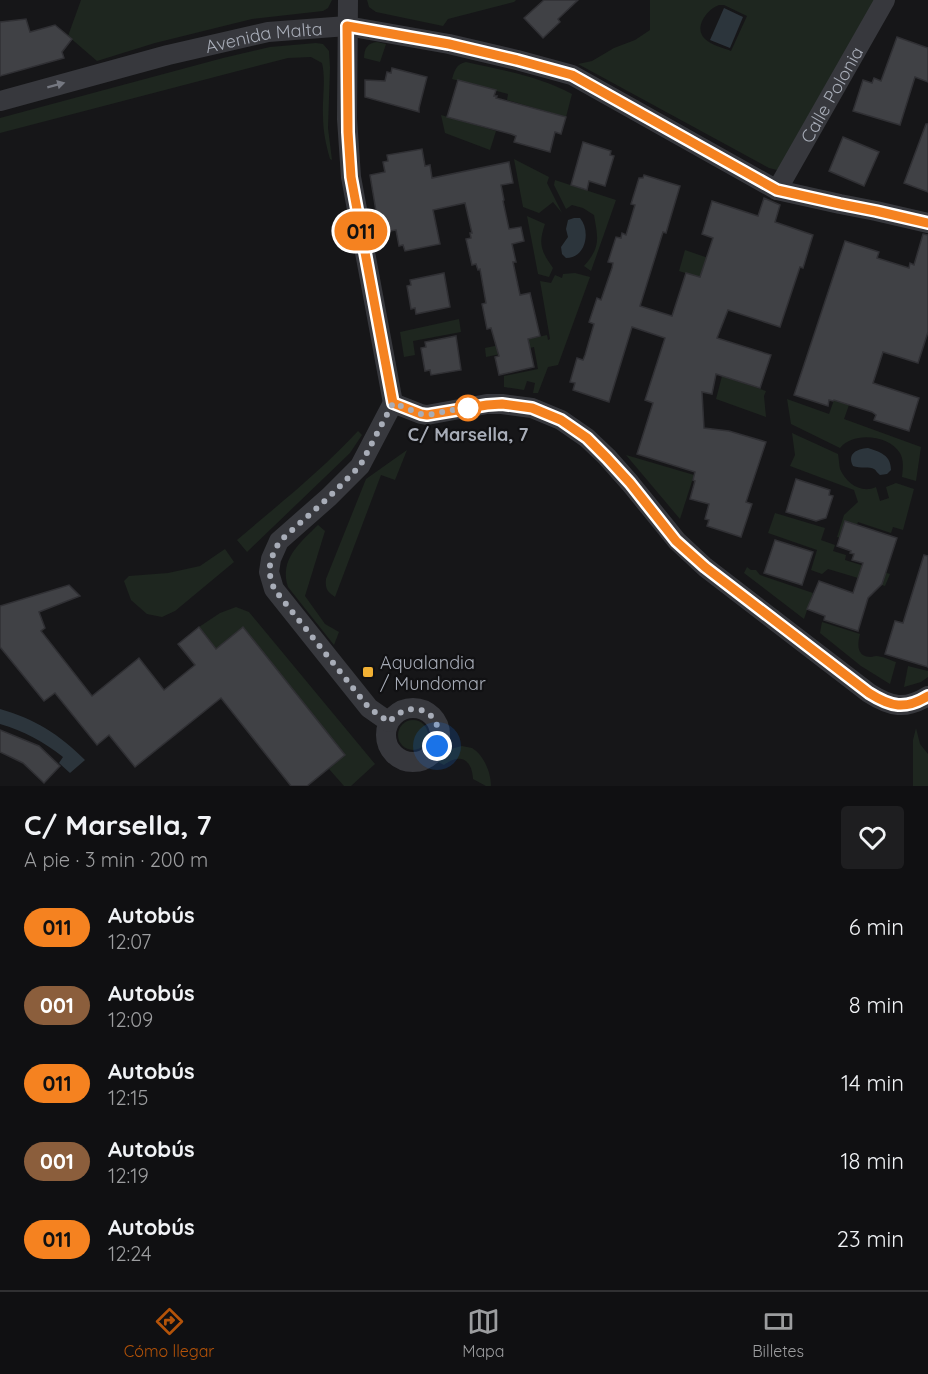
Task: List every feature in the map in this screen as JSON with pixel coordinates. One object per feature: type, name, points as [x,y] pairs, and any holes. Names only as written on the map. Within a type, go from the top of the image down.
[{"type":"street","points":[[348,0],[348,128],[351,177],[393,403],[360,466],[279,542],[271,559],[269,572],[274,589],[369,708],[389,722]]},
{"type":"street","name":"Calle Polonia","points":[[777,190],[885,0]]},
{"type":"street","name":"Avenida Malta","points":[[0,101],[168,55],[268,32],[347,26],[449,44],[572,75],[777,190],[928,223]]},
{"type":"street","points":[[393,403],[427,415],[487,405],[518,406],[532,408],[561,420],[587,438],[607,458],[676,541],[705,567],[869,693],[884,703],[904,705],[928,696]]},
{"type":"shaded area","points":[[81,0],[332,0],[328,8],[323,11],[252,19],[155,43],[97,61],[68,36]]},
{"type":"shaded area","points":[[367,0],[516,0],[448,19],[443,26],[376,12],[369,7]]},
{"type":"shaded area","points":[[650,0],[880,0],[777,170],[769,168],[578,64],[592,61],[650,30]],"holes":[[[724,5],[747,16],[731,51],[705,39],[700,30],[703,19],[710,10]]]},
{"type":"shaded area","points":[[724,8],[743,17],[730,48],[710,40]]},
{"type":"shaded area","points":[[377,42],[386,44],[380,62],[364,58],[367,47]]},
{"type":"shaded area","points":[[323,44],[329,51],[328,128],[332,160],[325,138],[322,63],[311,57],[288,58],[0,133],[0,118],[223,58],[270,47]]},
{"type":"shaded area","points":[[466,62],[533,78],[572,94],[566,117],[507,100],[508,94],[452,79],[458,66]]},
{"type":"shaded area","points":[[441,115],[496,131],[490,150],[445,133]]},
{"type":"shaded area","points":[[514,159],[549,177],[547,183],[562,213],[553,202],[539,213],[523,207]]},
{"type":"shaded area","points":[[555,180],[616,200],[591,271],[584,266],[596,248],[597,230],[594,215],[583,208],[572,205],[566,209],[554,185]]},
{"type":"shaded area","points":[[527,216],[545,224],[541,242],[543,252],[553,268],[549,277],[538,274]]},
{"type":"shaded area","points":[[580,218],[583,223],[585,243],[578,254],[566,258],[562,254],[561,247],[568,237],[566,229],[568,220]]},
{"type":"shaded area","points":[[685,250],[740,269],[734,289],[679,271]]},
{"type":"shaded area","points":[[575,273],[590,277],[558,365],[548,367],[538,393],[533,393],[535,383],[527,381],[524,390],[504,387],[504,376],[538,369],[534,347],[486,357],[485,348],[547,335],[548,340],[550,339],[540,281],[551,283],[555,275],[562,278],[563,274]]},
{"type":"shaded area","points":[[459,319],[461,332],[413,341],[415,355],[404,357],[400,332]]},
{"type":"shaded area","points":[[722,376],[766,391],[764,396],[766,417],[716,399]]},
{"type":"shaded area","points":[[787,399],[829,414],[834,400],[849,405],[844,419],[921,447],[916,481],[902,477],[903,465],[900,453],[888,442],[862,437],[853,439],[840,448],[791,424]]},
{"type":"shaded area","points":[[358,431],[362,435],[350,453],[247,552],[237,540],[314,474]]},
{"type":"shaded area","points":[[792,433],[838,454],[840,469],[846,479],[860,488],[876,487],[880,501],[889,498],[886,487],[896,483],[914,489],[903,530],[893,527],[891,533],[858,522],[851,541],[837,537],[844,515],[858,502],[854,490],[790,466],[795,455]]},
{"type":"shaded area","points":[[868,448],[887,458],[891,470],[887,474],[880,475],[872,468],[853,466],[852,455]]},
{"type":"shaded area","points":[[407,450],[395,480],[381,475],[335,597],[327,590],[326,579],[366,479]]},
{"type":"shaded area","points":[[626,455],[694,475],[680,519]]},
{"type":"shaded area","points":[[775,513],[825,528],[821,540],[835,545],[833,551],[846,555],[845,560],[890,574],[885,586],[828,569],[822,574],[811,570],[817,550],[768,533]]},
{"type":"shaded area","points":[[318,525],[325,531],[305,596],[325,624],[339,632],[334,645],[288,587],[286,577],[286,568],[293,552]]},
{"type":"shaded area","points":[[225,549],[234,562],[175,611],[162,617],[147,614],[131,600],[124,581],[129,576],[168,573],[200,566]]},
{"type":"shaded area","points":[[747,567],[756,570],[760,575],[813,593],[804,619],[744,573]]},
{"type":"shaded area","points":[[236,607],[249,612],[375,764],[351,786],[344,786],[329,769],[345,755],[243,627],[216,649],[199,627],[220,613]]},
{"type":"shaded area","points":[[822,622],[860,634],[858,646],[863,655],[896,662],[890,684],[861,666],[820,633]]},
{"type":"shaded area","points":[[908,666],[928,671],[928,677],[921,682],[904,687]]},
{"type":"shaded area","points":[[0,709],[46,728],[66,742],[85,760],[70,773],[59,763],[63,757],[56,752],[25,734],[0,724]]},
{"type":"shaded area","points":[[413,720],[424,724],[428,735],[424,746],[413,750],[402,746],[398,735],[402,724]]},
{"type":"shaded area","points":[[916,728],[920,744],[928,754],[928,786],[913,786],[913,740]]},
{"type":"shaded area","points":[[462,746],[472,748],[480,755],[488,770],[491,786],[486,786],[473,779],[470,767],[464,760],[455,759],[444,765],[436,761],[454,748]]},
{"type":"building","points":[[544,0],[578,0],[558,19],[560,22],[543,38],[524,18]]},
{"type":"building","points":[[26,19],[30,32],[55,25],[72,39],[62,52],[64,58],[0,76],[0,22]]},
{"type":"building","points":[[897,37],[928,48],[928,82],[915,77],[900,125],[853,111],[863,80],[872,83],[874,78],[881,81]]},
{"type":"building","points":[[392,68],[427,77],[419,112],[365,97],[365,80],[385,81],[387,72],[391,73]]},
{"type":"building","points":[[458,80],[496,90],[494,96],[497,96],[496,98],[566,117],[561,134],[555,132],[550,152],[514,142],[516,136],[511,134],[447,117]]},
{"type":"building","points":[[926,124],[928,124],[928,192],[904,183]]},
{"type":"building","points":[[843,137],[879,152],[864,186],[829,171]]},
{"type":"building","points":[[583,142],[611,151],[610,155],[614,156],[605,186],[589,181],[587,190],[571,185]]},
{"type":"building","points":[[422,149],[425,166],[430,165],[432,178],[509,162],[513,183],[501,185],[509,229],[521,227],[524,241],[512,244],[516,262],[513,262],[520,295],[530,293],[540,336],[528,339],[534,367],[499,375],[495,357],[499,356],[491,328],[487,329],[482,304],[486,303],[480,269],[478,270],[476,264],[472,265],[466,239],[471,238],[470,233],[472,233],[465,203],[433,210],[440,244],[405,251],[403,245],[399,246],[396,230],[384,232],[381,217],[377,217],[370,175],[385,172],[383,162],[388,161],[387,155]]},
{"type":"building","points":[[644,175],[680,186],[640,306],[672,316],[686,273],[700,277],[713,238],[702,234],[712,201],[758,216],[764,198],[780,205],[775,222],[813,235],[780,327],[728,310],[717,338],[771,355],[760,388],[716,374],[712,394],[702,392],[704,428],[729,431],[766,442],[746,502],[752,504],[741,537],[707,526],[709,520],[705,519],[709,504],[690,499],[695,472],[637,454],[653,403],[645,400],[665,338],[632,327],[609,402],[573,390],[575,383],[570,382],[577,358],[583,360],[585,355],[594,324],[589,322],[597,298],[601,300],[612,268],[613,263],[608,262],[616,237],[621,238],[622,233],[626,235],[635,205],[631,204],[639,178],[643,178]]},
{"type":"building","points":[[923,234],[928,235],[928,332],[918,363],[883,352],[873,383],[919,398],[909,431],[874,420],[876,415],[872,412],[834,400],[829,400],[828,406],[794,395],[845,241],[879,252],[877,258],[909,268],[910,263],[914,265]]},
{"type":"building","points":[[444,273],[450,307],[416,314],[415,308],[411,309],[407,286],[411,285],[410,280]]},
{"type":"building","points":[[456,336],[461,370],[431,375],[430,370],[425,371],[421,348],[426,347],[425,342]]},
{"type":"building","points":[[796,479],[830,490],[829,495],[833,496],[826,518],[816,521],[786,512]]},
{"type":"building","points":[[845,521],[897,538],[882,584],[868,598],[858,631],[824,620],[825,616],[807,609],[819,581],[853,593],[863,563],[852,560],[854,554],[850,553],[851,551],[837,546]]},
{"type":"building","points":[[775,540],[813,552],[802,585],[764,573]]},
{"type":"building","points":[[924,555],[928,556],[928,667],[885,654],[895,621],[903,623]]},
{"type":"building","points":[[69,585],[80,596],[39,612],[45,628],[41,631],[92,696],[139,658],[164,690],[195,665],[178,644],[199,627],[216,649],[243,627],[345,755],[307,786],[291,786],[221,698],[135,767],[109,735],[97,745],[55,693],[44,701],[0,647],[0,606]]},
{"type":"building","points":[[0,730],[39,746],[60,766],[44,783],[23,763],[0,752]]},
{"type":"bus line","name":"011","points":[[928,223],[777,190],[572,75],[449,44],[347,26],[346,74],[351,177],[393,403],[427,415],[474,406],[502,404],[532,408],[561,420],[587,438],[607,458],[676,541],[705,567],[869,693],[884,703],[897,705],[914,703],[928,696]]},
{"type":"place","name":"C/ Marsella, 7","points":[[468,408]]},
{"type":"place","name":"Aqualandia / Mundomar","points":[[368,672]]},
{"type":"route","points":[[437,746],[439,729],[429,714],[412,708],[403,710],[389,722],[369,708],[274,589],[269,572],[271,559],[279,542],[360,466],[393,403],[427,415],[474,406],[468,408]]}]
